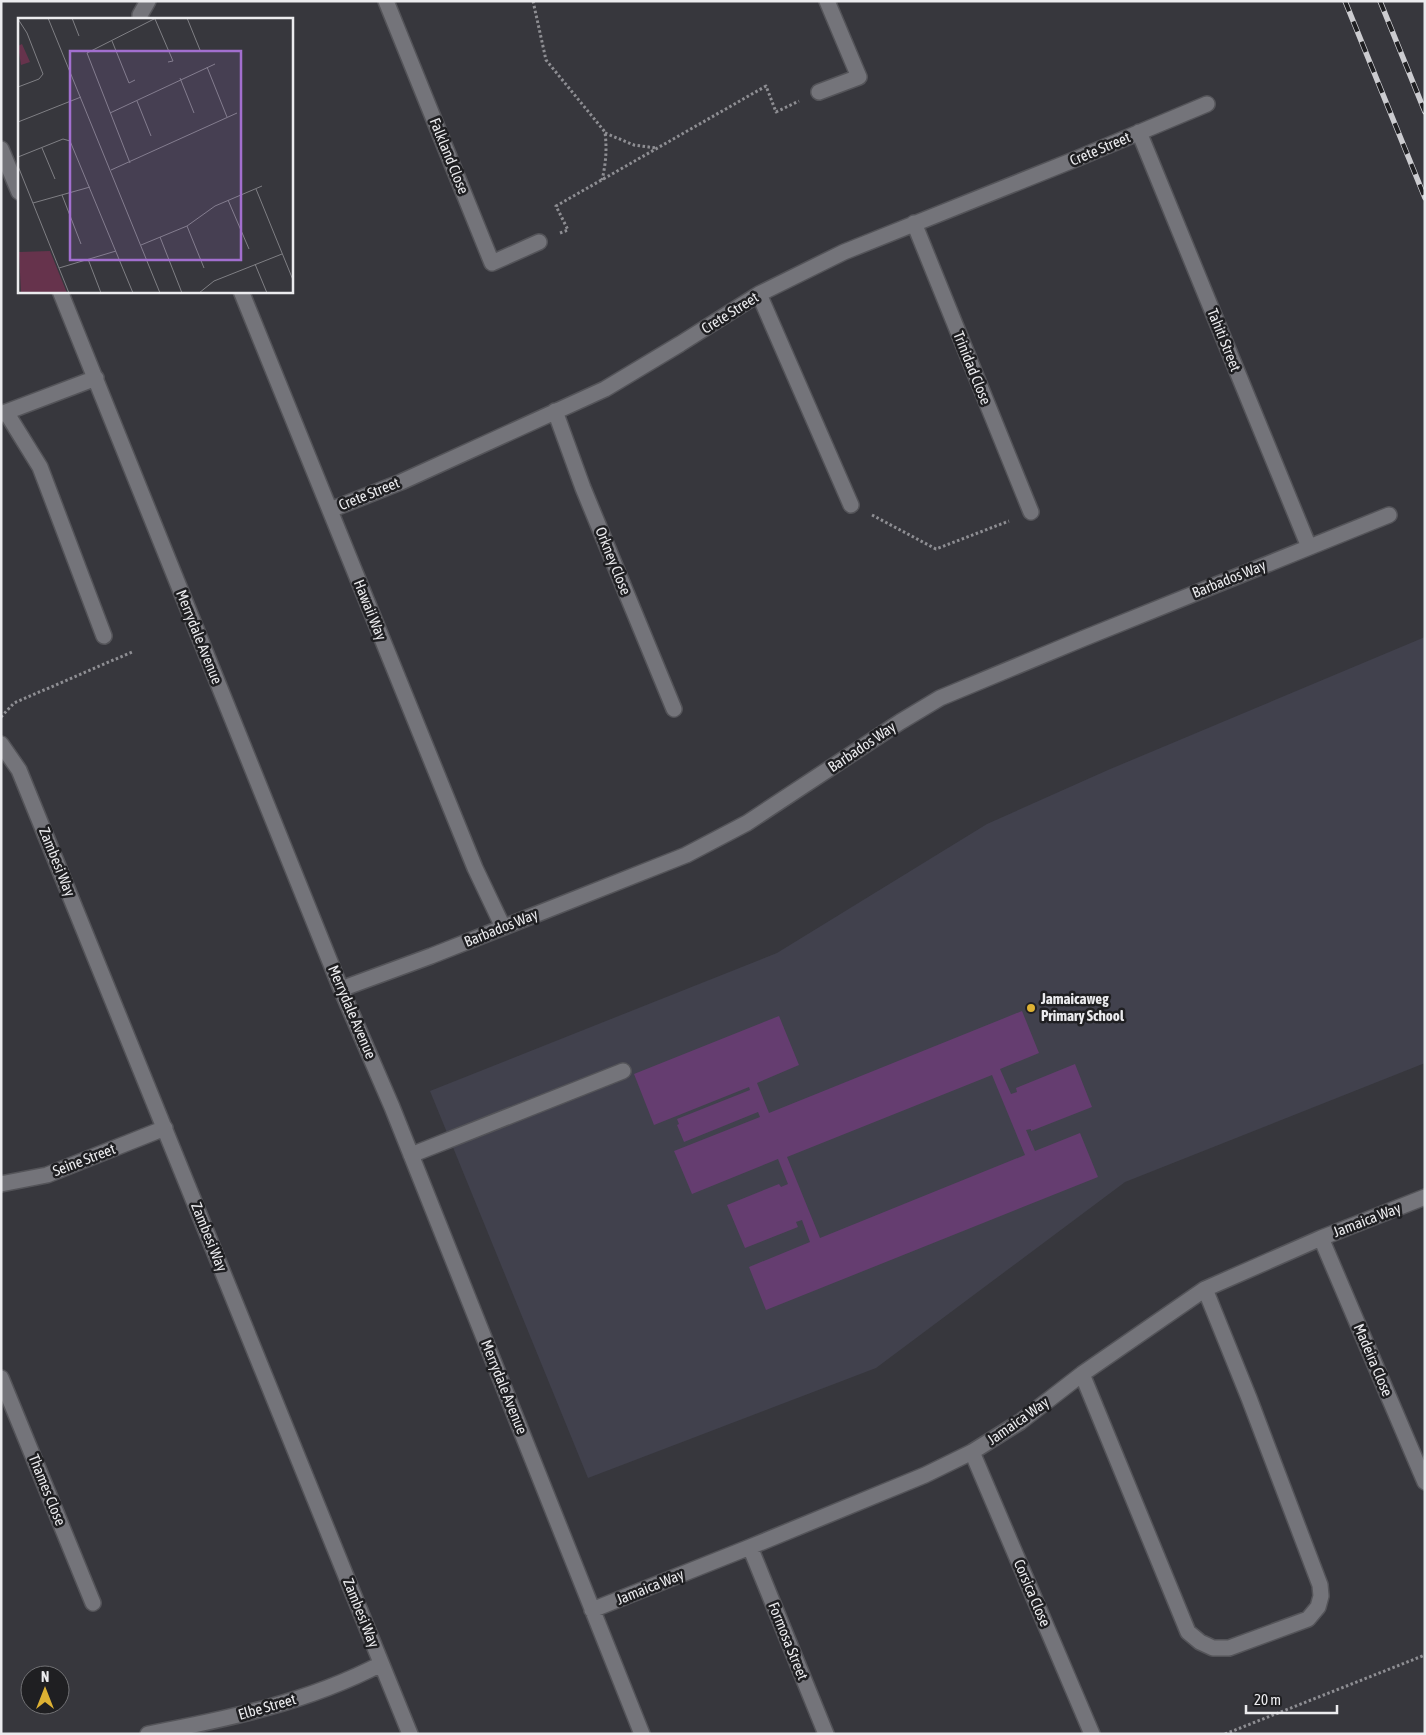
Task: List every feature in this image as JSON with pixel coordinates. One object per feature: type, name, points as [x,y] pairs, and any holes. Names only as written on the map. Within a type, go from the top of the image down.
[{"type":"street","points":[[140,17],[148,1]]},
{"type":"street","name":"Falkland Close","points":[[386,1],[492,263],[539,242]]},
{"type":"street","points":[[819,92],[859,77],[827,1]]},
{"type":"street","name":"Crete Street","points":[[330,510],[401,482],[605,389],[759,294],[844,252],[1207,104]]},
{"type":"street","name":"Tahiti Street","points":[[1139,132],[1309,547]]},
{"type":"street","points":[[1,149],[18,190]]},
{"type":"street","name":"Trinidad Close","points":[[914,224],[1030,512]]},
{"type":"street","name":"Merrydale Avenue","points":[[60,292],[341,989],[392,1107],[642,1734]]},
{"type":"street","name":"Hawaii Way","points":[[241,292],[475,868],[503,927]]},
{"type":"street","points":[[759,294],[851,505]]},
{"type":"street","points":[[96,378],[4,413],[40,467],[104,636]]},
{"type":"street","name":"Orkney Close","points":[[555,411],[583,488],[674,709]]},
{"type":"street","name":"Barbados Way","points":[[341,989],[431,956],[686,855],[747,823],[900,722],[940,698],[1073,642],[1388,515]]},
{"type":"street","name":"Zambesi Way","points":[[1,744],[20,770],[410,1734]]},
{"type":"street","points":[[411,1155],[623,1071]]},
{"type":"street","name":"Seine Street","points":[[1,1184],[46,1175],[165,1128]]},
{"type":"street","name":"Jamaica Way","points":[[592,1610],[925,1475],[972,1452],[1020,1422],[1082,1374],[1205,1289],[1321,1238],[1425,1197]]},
{"type":"street","name":"Madeira Close","points":[[1321,1238],[1425,1482]]},
{"type":"street","points":[[1082,1374],[1188,1632],[1200,1642],[1213,1648],[1229,1648],[1308,1619],[1318,1607],[1321,1596],[1320,1586],[1249,1398],[1205,1289]]},
{"type":"street","name":"Thames Close","points":[[1,1378],[93,1603]]},
{"type":"street","name":"Corsica Close","points":[[972,1452],[1092,1734]]},
{"type":"street","name":"Formosa Street","points":[[750,1547],[826,1734]]},
{"type":"street","name":"Elbe Street","points":[[148,1734],[218,1721],[273,1706],[326,1689],[354,1678],[381,1664]]},
{"type":"path","points":[[533,1],[546,60],[605,132],[634,145],[656,148]]},
{"type":"path","points":[[568,230],[556,206],[656,148],[766,86],[776,112]]},
{"type":"path","points":[[601,180],[605,165],[605,132]]},
{"type":"path","points":[[851,505],[936,549],[1030,512]]},
{"type":"path","points":[[1,717],[14,703],[132,652]]},
{"type":"path","points":[[1225,1734],[1425,1655]]},
{"type":"shaded area","name":"Jamaicaweg Primary School","points":[[1425,637],[1425,1063],[1125,1182],[876,1368],[588,1478],[430,1091],[777,953],[987,824],[1108,770]]},
{"type":"building","points":[[1022,1011],[1039,1053],[1000,1069],[1011,1094],[1017,1092],[1016,1088],[1075,1064],[1092,1107],[1031,1131],[1031,1129],[1026,1130],[1035,1151],[1080,1133],[1098,1177],[766,1310],[749,1267],[810,1242],[802,1220],[796,1222],[798,1227],[745,1248],[727,1205],[779,1184],[781,1187],[788,1184],[778,1159],[692,1194],[674,1151],[760,1117],[758,1112],[684,1142],[677,1125],[679,1124],[677,1119],[750,1090],[749,1087],[654,1125],[634,1074],[779,1016],[799,1065],[757,1083],[769,1113]],"holes":[[[992,1075],[1025,1155],[820,1238],[787,1157]]]},
{"type":"railway","points":[[1345,1],[1425,198]]},
{"type":"railway","points":[[1380,1],[1425,112]]},
{"type":"place","name":"Jamaicaweg Primary School","points":[[1031,1008]]}]
